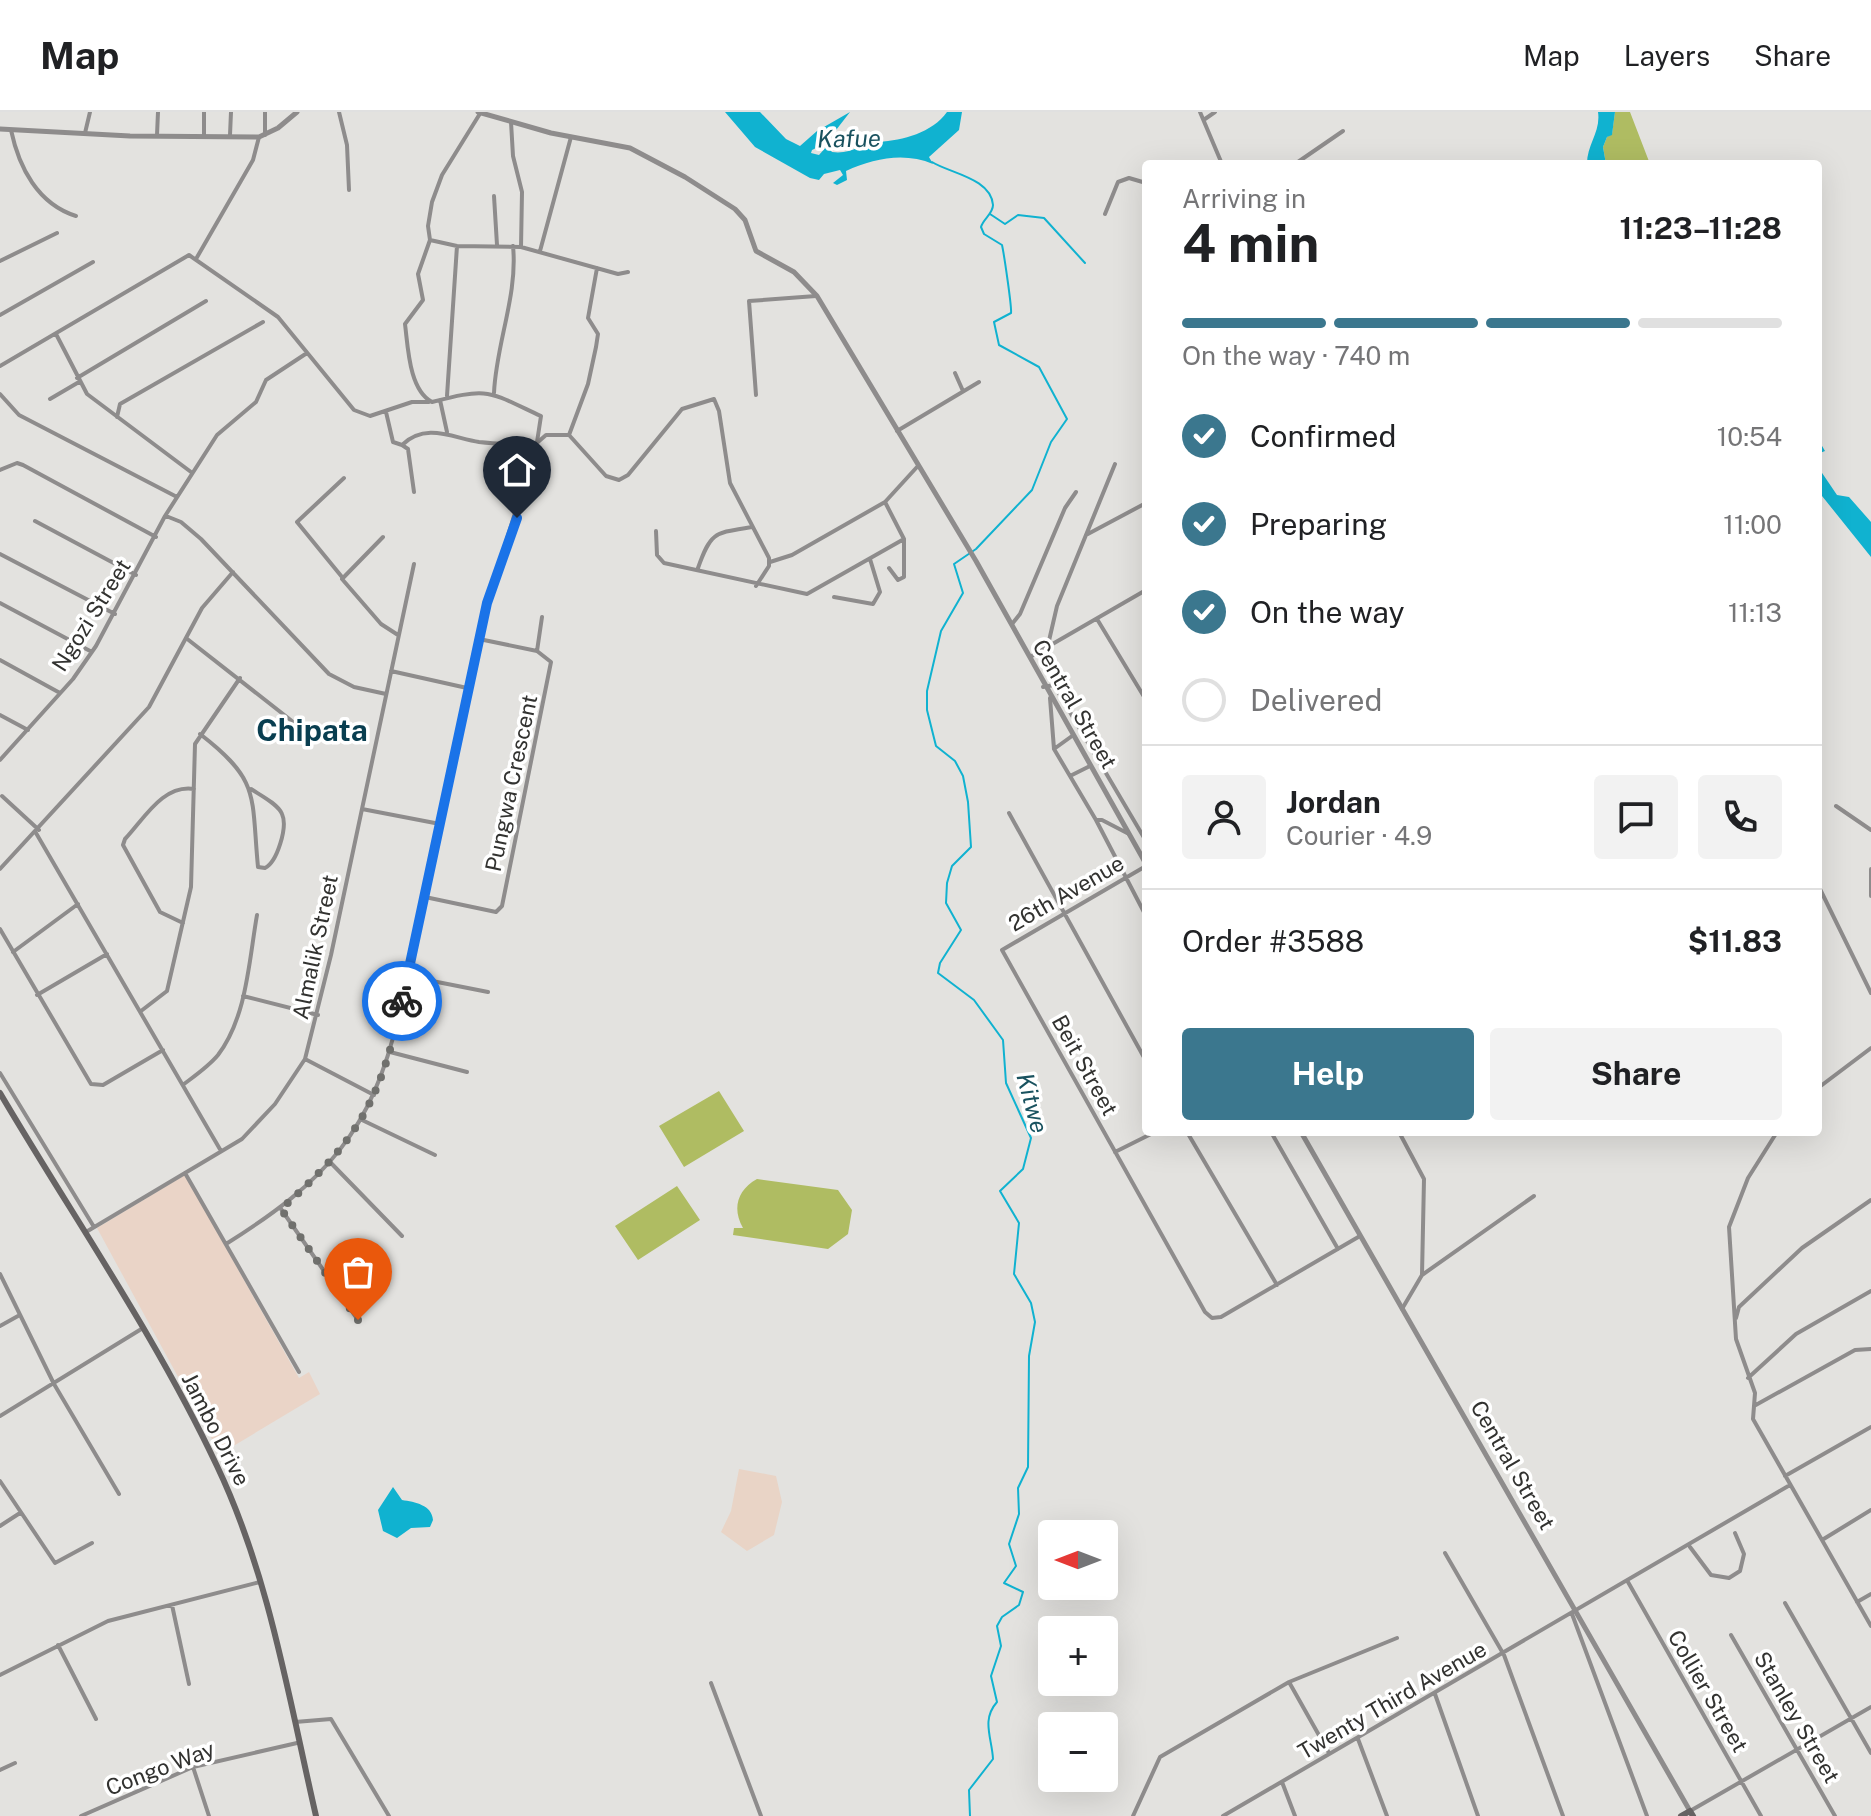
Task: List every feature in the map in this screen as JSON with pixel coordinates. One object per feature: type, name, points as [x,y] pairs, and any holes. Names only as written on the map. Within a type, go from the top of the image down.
[{"type":"main road","name":"Jambo Drive","points":[[0,1093],[143,1328],[218,1467],[260,1582],[316,1816]]},
{"type":"main road","points":[[1681,1816],[1692,1814]]},
{"type":"street","points":[[85,133],[90,112]]},
{"type":"street","points":[[157,135],[158,112]]},
{"type":"street","points":[[204,112],[204,135]]},
{"type":"street","points":[[230,135],[231,112]]},
{"type":"street","points":[[196,259],[253,160],[262,136],[265,112]]},
{"type":"street","points":[[0,129],[262,136],[297,112]]},
{"type":"street","points":[[339,112],[347,145],[349,190]]},
{"type":"street","points":[[432,402],[425,397],[413,376],[405,324],[423,300],[418,274],[430,240],[429,216],[438,183],[480,112]]},
{"type":"street","name":"Central Street","points":[[480,112],[571,137],[630,148],[694,182],[741,214],[756,251],[794,272],[817,296],[976,561],[1043,687],[1142,858]]},
{"type":"street","points":[[1200,112],[1220,160]]},
{"type":"street","points":[[1205,119],[1215,112]]},
{"type":"street","points":[[511,122],[513,156],[522,192],[521,247]]},
{"type":"street","points":[[11,130],[33,186],[53,208],[76,216]]},
{"type":"street","points":[[1301,160],[1343,131]]},
{"type":"street","points":[[540,251],[571,137]]},
{"type":"street","points":[[1105,214],[1118,182],[1129,178],[1142,182]]},
{"type":"street","points":[[494,196],[497,245]]},
{"type":"street","points":[[0,261],[57,233]]},
{"type":"street","points":[[430,240],[457,246],[521,247],[618,274],[628,272]]},
{"type":"street","points":[[447,396],[457,246]]},
{"type":"street","points":[[494,393],[495,367],[514,276],[513,246]]},
{"type":"street","points":[[0,366],[189,255],[261,302],[278,317],[354,410],[366,416],[412,402],[432,402],[469,391],[494,393],[541,416],[537,444],[517,518],[493,583],[479,639],[390,1052],[374,1095],[362,1120],[331,1163],[281,1209],[226,1244]]},
{"type":"street","points":[[0,315],[93,262]]},
{"type":"street","points":[[569,435],[588,384],[596,347],[598,334],[588,318],[597,268]]},
{"type":"street","points":[[756,395],[749,301],[817,296]]},
{"type":"street","points":[[50,399],[206,301]]},
{"type":"street","points":[[117,417],[120,404],[263,322]]},
{"type":"street","points":[[56,334],[87,394],[192,473]]},
{"type":"street","name":"Ngozi Street","points":[[0,760],[92,652],[165,516],[217,435],[256,402],[266,380],[307,353]]},
{"type":"street","points":[[955,373],[963,391]]},
{"type":"street","points":[[897,431],[979,382]]},
{"type":"street","points":[[0,394],[19,415],[177,497]]},
{"type":"street","points":[[402,445],[421,434],[447,432],[469,440],[537,444],[546,435],[569,435],[606,476],[619,480],[628,475],[682,409],[714,399],[719,411],[727,474],[770,562]]},
{"type":"street","points":[[440,400],[447,432]]},
{"type":"street","points":[[386,412],[393,442],[408,449],[414,492]]},
{"type":"street","points":[[1048,645],[1057,606],[1115,464]]},
{"type":"street","points":[[1,467],[23,465],[156,537]]},
{"type":"street","points":[[756,586],[770,562],[792,555],[885,502],[917,467]]},
{"type":"street","points":[[344,478],[297,522],[381,624],[398,635]]},
{"type":"street","points":[[1010,626],[1020,614],[1065,508],[1076,492]]},
{"type":"street","points":[[885,502],[904,539],[904,577],[898,580],[889,568]]},
{"type":"street","points":[[1086,535],[1142,505]]},
{"type":"street","points":[[165,516],[192,531],[329,674],[354,687],[386,694]]},
{"type":"street","points":[[35,521],[136,575]]},
{"type":"street","points":[[698,568],[709,538],[718,533],[752,527]]},
{"type":"street","points":[[656,531],[659,560],[756,586],[807,594],[904,539]]},
{"type":"street","points":[[342,577],[383,537]]},
{"type":"street","points":[[0,554],[115,614]]},
{"type":"street","points":[[834,597],[873,604],[880,592],[870,559]]},
{"type":"street","name":"Almalik Street","points":[[86,1232],[260,1124],[305,1059],[318,1015],[414,564]]},
{"type":"street","points":[[0,869],[38,832],[149,707],[208,599],[233,572]]},
{"type":"street","points":[[1028,659],[1142,592]]},
{"type":"street","points":[[0,603],[92,652]]},
{"type":"street","points":[[479,639],[537,651],[542,617]]},
{"type":"street","points":[[1097,619],[1142,693]]},
{"type":"street","points":[[186,638],[297,725]]},
{"type":"street","name":"Pungwa Crescent","points":[[425,897],[496,912],[502,906],[552,668],[548,658],[537,651]]},
{"type":"street","points":[[0,660],[60,693]]},
{"type":"street","points":[[391,671],[467,688]]},
{"type":"street","points":[[141,1011],[167,991],[183,923],[194,859],[193,753],[200,734],[240,678]]},
{"type":"street","points":[[1043,687],[1054,685],[1142,834]]},
{"type":"street","points":[[1050,698],[1054,749],[1096,820],[1142,909]]},
{"type":"street","points":[[0,715],[28,730]]},
{"type":"street","points":[[200,734],[238,766],[251,789],[258,867],[265,868],[275,859],[284,818],[281,810],[251,789]]},
{"type":"street","points":[[1054,749],[1072,736]]},
{"type":"street","points":[[1070,776],[1090,766]]},
{"type":"street","points":[[183,923],[160,912],[123,845],[164,796],[172,790],[194,789]]},
{"type":"street","points":[[2,796],[38,832],[221,1151]]},
{"type":"street","points":[[1836,806],[1871,830]]},
{"type":"street","points":[[362,809],[440,824]]},
{"type":"street","points":[[1009,813],[1142,1054]]},
{"type":"street","points":[[1096,820],[1129,834]]},
{"type":"street","name":"26th Avenue","points":[[1002,950],[1142,867]]},
{"type":"street","points":[[1871,869],[1871,896]]},
{"type":"street","points":[[1822,893],[1871,993]]},
{"type":"street","points":[[13,952],[78,904]]},
{"type":"street","points":[[184,1084],[210,1064],[224,1046],[243,996],[257,915]]},
{"type":"street","points":[[0,929],[91,1084],[103,1085],[163,1050]]},
{"type":"street","name":"Beit Street","points":[[1002,950],[1205,1312],[1212,1318],[1221,1317],[1277,1285]]},
{"type":"street","points":[[37,995],[107,954]]},
{"type":"street","points":[[407,976],[488,992]]},
{"type":"street","points":[[243,996],[318,1015]]},
{"type":"street","points":[[1822,1085],[1871,1048]]},
{"type":"street","points":[[390,1052],[467,1072]]},
{"type":"street","points":[[305,1059],[374,1095]]},
{"type":"street","points":[[0,1073],[94,1227]]},
{"type":"street","points":[[362,1120],[435,1155]]},
{"type":"street","points":[[1115,1152],[1147,1136]]},
{"type":"street","points":[[1189,1136],[1277,1285],[1361,1236]]},
{"type":"street","points":[[1273,1136],[1338,1249]]},
{"type":"street","name":"Central Street","points":[[1303,1136],[1574,1613],[1692,1814]]},
{"type":"street","points":[[1401,1136],[1424,1179],[1422,1275]]},
{"type":"street","points":[[1774,1136],[1748,1178],[1729,1227],[1735,1322],[1748,1378],[1755,1393],[1753,1419],[1871,1626]]},
{"type":"street","points":[[331,1163],[402,1236]]},
{"type":"street","points":[[185,1173],[299,1372]]},
{"type":"street","points":[[1402,1309],[1422,1275],[1534,1196]]},
{"type":"street","points":[[1735,1322],[1739,1307],[1802,1248],[1871,1200]]},
{"type":"street","points":[[281,1209],[358,1320]]},
{"type":"street","points":[[0,1274],[54,1384],[119,1494]]},
{"type":"street","points":[[1748,1378],[1796,1334],[1871,1291]]},
{"type":"street","points":[[0,1326],[18,1316]]},
{"type":"street","points":[[0,1416],[143,1328]]},
{"type":"street","points":[[1754,1406],[1855,1350],[1871,1349]]},
{"type":"street","points":[[1785,1476],[1871,1427]]},
{"type":"street","points":[[0,1481],[55,1563],[92,1543]]},
{"type":"street","name":"Twenty Third Avenue","points":[[1223,1816],[1690,1547],[1790,1485]]},
{"type":"street","points":[[1822,1540],[1871,1510]]},
{"type":"street","points":[[0,1526],[20,1513]]},
{"type":"street","points":[[1690,1547],[1711,1575],[1729,1578],[1740,1571],[1743,1559],[1735,1533]]},
{"type":"street","points":[[1445,1553],[1504,1655],[1563,1816]]},
{"type":"street","name":"Collier Street","points":[[1628,1581],[1761,1816]]},
{"type":"street","points":[[0,1675],[108,1621],[260,1582]]},
{"type":"street","points":[[1857,1602],[1871,1594]]},
{"type":"street","points":[[1785,1603],[1871,1753]]},
{"type":"street","points":[[172,1605],[189,1684]]},
{"type":"street","points":[[1574,1613],[1647,1816]]},
{"type":"street","name":"Stanley Street","points":[[1731,1635],[1835,1816]]},
{"type":"street","points":[[1133,1816],[1160,1757],[1289,1682],[1397,1638]]},
{"type":"street","points":[[58,1645],[96,1719]]},
{"type":"street","points":[[1289,1682],[1329,1754]]},
{"type":"street","points":[[711,1683],[761,1816]]},
{"type":"street","points":[[1435,1693],[1478,1816]]},
{"type":"street","points":[[1692,1814],[1741,1781],[1871,1707]]},
{"type":"street","points":[[293,1723],[331,1719],[389,1816]]},
{"type":"street","points":[[1358,1739],[1387,1816]]},
{"type":"street","name":"Congo Way","points":[[81,1816],[193,1767],[297,1743]]},
{"type":"street","points":[[0,1770],[15,1763]]},
{"type":"street","points":[[193,1767],[209,1816]]},
{"type":"street","points":[[1282,1782],[1295,1816]]},
{"type":"street","points":[[99,1808],[103,1816]]},
{"type":"shaded area","points":[[185,1175],[299,1378],[309,1372],[320,1394],[220,1454],[97,1228]]},
{"type":"shaded area","points":[[739,1469],[776,1476],[782,1502],[774,1535],[747,1551],[721,1532],[731,1511]]},
{"type":"green space","points":[[1615,112],[1630,112],[1648,160],[1605,160],[1603,147],[1607,137],[1612,134]]},
{"type":"green space","points":[[719,1091],[744,1131],[684,1167],[659,1126]]},
{"type":"green space","points":[[757,1179],[838,1190],[852,1210],[848,1234],[828,1249],[733,1235],[734,1228],[743,1228],[738,1214],[738,1200],[750,1183]]},
{"type":"green space","points":[[677,1186],[700,1220],[638,1260],[615,1226]]},
{"type":"water","points":[[725,112],[760,112],[786,139],[800,146],[817,131],[850,112],[826,143],[812,150],[811,153],[819,155],[827,146],[832,152],[845,152],[907,137],[933,125],[947,112],[962,112],[959,130],[929,157],[933,164],[912,158],[878,160],[846,171],[847,180],[837,185],[833,183],[843,175],[840,170],[824,174],[819,180],[810,178],[755,147]]},
{"type":"water","points":[[1598,112],[1615,112],[1612,135],[1607,137],[1603,147],[1605,160],[1588,160],[1598,126]]},
{"type":"water","points":[[1822,473],[1837,495],[1849,497],[1871,522],[1871,557],[1822,496]]},
{"type":"water","points":[[393,1487],[402,1500],[417,1503],[430,1511],[433,1520],[430,1527],[411,1528],[397,1538],[383,1531],[378,1510]]},
{"type":"waterway","name":"Kitwe","points":[[932,162],[977,182],[991,196],[993,208],[981,227],[984,234],[1002,245],[1011,309],[1011,313],[994,322],[999,345],[1039,367],[1067,419],[1051,442],[1032,490],[976,549],[954,564],[963,593],[941,631],[927,691],[927,710],[936,746],[955,761],[963,776],[971,847],[952,866],[947,883],[946,903],[961,930],[940,963],[938,973],[974,1000],[1003,1040],[1006,1083],[1031,1138],[1023,1169],[1000,1191],[1019,1223],[1014,1274],[1031,1303],[1035,1322],[1029,1356],[1028,1467],[1018,1488],[1019,1514],[1009,1544],[1016,1566],[1004,1583],[1023,1592],[1019,1605],[1002,1617],[997,1626],[1001,1646],[991,1676],[997,1702],[988,1722],[993,1759],[969,1790],[970,1816]]},
{"type":"waterway","points":[[990,214],[1005,224],[1018,215],[1044,218],[1085,263]]},
{"type":"way so far","points":[[358,1320],[281,1209],[331,1163],[362,1120],[383,1074],[402,1001]]},
{"type":"district","name":"Chipata","points":[[312,730]]},
{"type":"route","points":[[402,1001],[487,603],[517,518]]},
{"type":"water label","name":"Kafue","points":[[849,138]]}]
